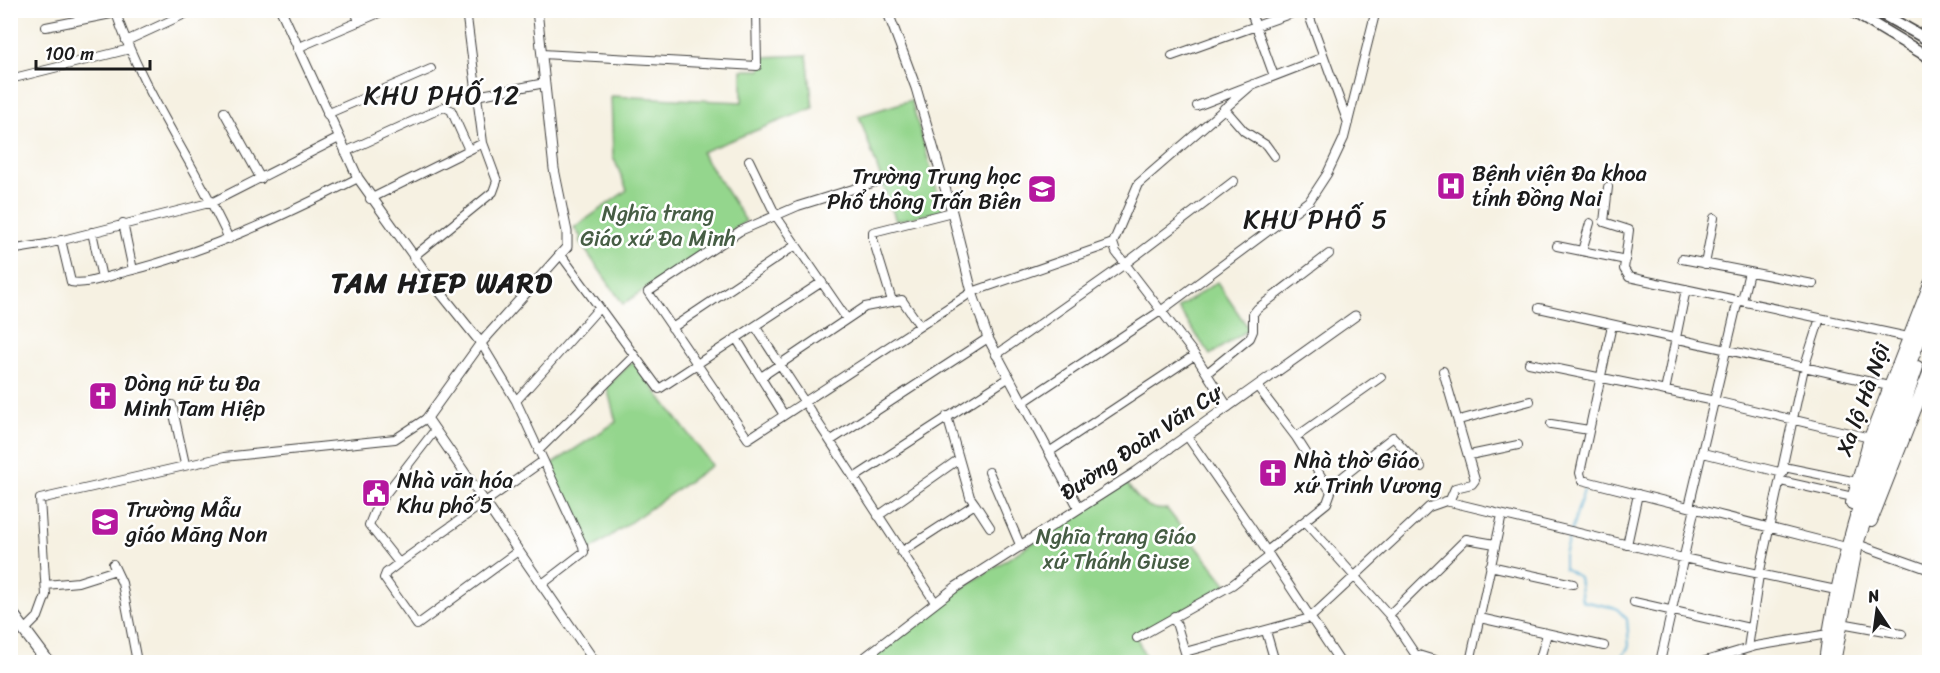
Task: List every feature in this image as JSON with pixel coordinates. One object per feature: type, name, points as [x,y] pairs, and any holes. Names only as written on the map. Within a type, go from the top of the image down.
[{"type":"main road","points":[[1850,10],[1929,57]]},
{"type":"main road","points":[[1875,10],[1929,41]]},
{"type":"main road","name":"Xa lộ Hà Nội","points":[[1834,663],[1853,539],[1850,512],[1861,501],[1857,482],[1888,386],[1929,284]]},
{"type":"main road","points":[[1825,663],[1836,590],[1853,539],[1861,501],[1895,399],[1929,313]]},
{"type":"main road","points":[[1861,501],[1929,335]]},
{"type":"main road","name":"Xa lộ Hà Nội","points":[[1853,539],[1873,518],[1929,371]]},
{"type":"main road","points":[[10,611],[26,629],[45,661]]},
{"type":"street","points":[[281,10],[358,178],[370,199],[413,257],[481,343],[516,401],[584,549],[571,564],[541,585]]},
{"type":"street","points":[[355,10],[359,22]]},
{"type":"street","points":[[297,48],[386,10]]},
{"type":"street","points":[[413,257],[493,192],[497,181],[483,143],[466,10]]},
{"type":"street","points":[[26,629],[42,608],[46,585],[40,499],[185,464],[224,457],[395,439],[427,418],[481,343],[567,247],[568,236],[554,170],[537,10]]},
{"type":"street","points":[[542,54],[757,66],[756,10]]},
{"type":"street","points":[[887,10],[916,88],[952,212],[972,292],[988,338],[1080,508]]},
{"type":"street","points":[[1250,10],[1274,76]]},
{"type":"street","points":[[1172,56],[1301,10]]},
{"type":"street","points":[[1307,10],[1348,125]]},
{"type":"street","points":[[1022,403],[1162,310],[1310,200],[1340,151],[1377,10]]},
{"type":"street","points":[[46,27],[116,12],[128,45],[213,202],[229,239]]},
{"type":"street","points":[[10,79],[128,45],[187,13]]},
{"type":"street","points":[[1197,106],[1324,57]]},
{"type":"street","points":[[327,114],[431,69]]},
{"type":"street","points":[[476,96],[545,82]]},
{"type":"street","points":[[879,181],[821,198],[734,235],[648,292],[748,439],[972,292],[1113,243],[1138,184],[1253,84]]},
{"type":"street","points":[[345,152],[444,107],[451,110],[469,150]]},
{"type":"street","points":[[1224,108],[1244,131],[1266,145],[1274,156]]},
{"type":"street","points":[[224,112],[261,179]]},
{"type":"street","points":[[10,250],[61,240],[213,202],[339,138]]},
{"type":"street","points":[[370,199],[483,143]]},
{"type":"street","points":[[749,160],[776,216],[847,319]]},
{"type":"street","points":[[61,240],[71,282],[102,278],[198,252],[281,217],[358,178]]},
{"type":"street","points":[[996,355],[1125,264],[1234,181]]},
{"type":"street","points":[[1608,187],[1604,222],[1629,230],[1624,272],[1629,277],[1908,337]]},
{"type":"street","points":[[892,301],[873,239],[873,232],[952,212]]},
{"type":"street","points":[[1705,264],[1714,218]]},
{"type":"street","points":[[1581,251],[1590,222]]},
{"type":"street","points":[[123,223],[133,270]]},
{"type":"street","points":[[92,232],[102,278]]},
{"type":"street","points":[[1113,243],[1125,264],[1195,355],[1228,407]]},
{"type":"street","points":[[672,327],[796,245]]},
{"type":"street","points":[[1557,246],[1626,260]]},
{"type":"street","points":[[1207,373],[1250,338],[1253,331],[1253,314],[1257,309],[1329,254]]},
{"type":"street","points":[[561,255],[659,389],[822,282]]},
{"type":"street","points":[[1682,259],[1813,284]]},
{"type":"street","points":[[1660,663],[1703,453],[1727,350],[1749,272]]},
{"type":"street","points":[[1665,391],[1686,289]]},
{"type":"street","points":[[761,377],[865,307],[902,300],[920,326]]},
{"type":"street","points":[[516,401],[599,308]]},
{"type":"street","points":[[1539,308],[1888,386]]},
{"type":"street","name":"Đường Đoàn Văn Cự","points":[[859,663],[935,602],[1187,436],[1355,316]]},
{"type":"street","points":[[1748,648],[1749,628],[1759,575],[1804,368],[1820,318]]},
{"type":"street","points":[[1612,325],[1588,430],[1580,473],[1582,480],[1770,527],[1853,539],[1929,570]]},
{"type":"street","points":[[755,326],[935,602]]},
{"type":"street","points":[[736,338],[784,415]]},
{"type":"street","points":[[830,441],[988,338]]},
{"type":"street","points":[[1049,452],[1195,355]]},
{"type":"street","points":[[538,451],[634,356]]},
{"type":"street","points":[[1529,363],[1715,401],[1870,438]]},
{"type":"street","points":[[1443,371],[1470,455],[1475,483],[1455,488],[1449,502]]},
{"type":"street","points":[[1296,437],[1381,377]]},
{"type":"street","points":[[854,478],[1008,378]]},
{"type":"street","points":[[1137,638],[1232,585],[1331,497],[1330,488],[1296,437],[1257,386]]},
{"type":"street","points":[[1459,420],[1530,401]]},
{"type":"street","points":[[172,405],[185,464]]},
{"type":"street","points":[[948,416],[970,497],[990,527]]},
{"type":"street","points":[[427,418],[487,502],[595,663]]},
{"type":"street","points":[[1551,424],[1588,430]]},
{"type":"street","points":[[399,563],[369,525],[370,518],[377,505],[435,430]]},
{"type":"street","points":[[1187,436],[1340,663]]},
{"type":"street","points":[[1330,488],[1393,437],[1421,467]]},
{"type":"street","points":[[1470,455],[1518,445]]},
{"type":"street","points":[[1703,453],[1783,470],[1857,482]]},
{"type":"street","points":[[878,516],[959,459]]},
{"type":"street","points":[[518,551],[417,625],[386,581],[385,575],[399,563],[543,461]]},
{"type":"street","points":[[989,472],[1021,547]]},
{"type":"street","points":[[1781,482],[1861,501]]},
{"type":"street","points":[[1627,544],[1638,494]]},
{"type":"street","points":[[1185,652],[1310,618],[1353,576],[1437,502],[1449,502],[1683,558],[1836,590]]},
{"type":"street","points":[[902,552],[975,504]]},
{"type":"street","points":[[1470,663],[1502,515]]},
{"type":"street","points":[[1305,521],[1389,615],[1415,654],[1441,663]]},
{"type":"street","points":[[1389,615],[1466,540],[1495,544]]},
{"type":"street","points":[[1490,566],[1573,584]]},
{"type":"street","points":[[46,585],[78,582],[115,567],[122,583],[137,663]]},
{"type":"street","points":[[1634,602],[1749,628]]},
{"type":"street","points":[[1174,616],[1188,663]]},
{"type":"street","points":[[1480,618],[1604,646]]},
{"type":"street","points":[[1841,623],[1902,634]]},
{"type":"street","points":[[1266,631],[1275,663]]},
{"type":"street","points":[[1539,663],[1547,633]]},
{"type":"street","points":[[1702,663],[1748,648],[1828,634]]},
{"type":"green space","name":"Nghĩa trang Giáo xứ Đa Minh","points":[[807,55],[813,108],[701,152],[746,221],[623,304],[580,242],[581,237],[574,228],[627,190],[613,156],[611,96],[742,102],[742,70],[761,70],[762,57]]},
{"type":"green space","points":[[911,100],[943,211],[896,221],[859,116]]},
{"type":"green space","points":[[1217,282],[1249,329],[1210,355],[1178,308]]},
{"type":"green space","points":[[633,361],[712,465],[589,551],[549,466],[616,422],[607,387]]},
{"type":"green space","name":"Nghĩa trang Giáo xứ Thánh Giuse","points":[[1126,483],[1143,503],[1154,508],[1167,509],[1227,585],[1137,638],[1148,662],[866,662],[959,590]]},
{"type":"waterway","points":[[1584,490],[1564,554],[1564,568],[1579,577],[1582,601],[1616,608],[1627,619],[1629,646],[1619,662]]},
{"type":"place","name":"Bệnh viện Đa khoa tỉnh Đồng Nai","points":[[1451,186]]},
{"type":"place","name":"Trường Trung học Phổ thông Trấn Biên","points":[[1042,189]]},
{"type":"place","name":"Dòng nữ tu Đa Minh Tam Hiệp","points":[[103,396]]},
{"type":"place","name":"Nhà thờ Giáo xứ Trinh Vương","points":[[1273,473]]},
{"type":"place","name":"Nhà văn hóa Khu phố 5","points":[[376,493]]},
{"type":"place","name":"Trường Mẫu giáo Măng Non","points":[[105,522]]},
{"type":"district","name":"KHU PHỐ 12","points":[[442,95]]},
{"type":"district","name":"KHU PHỐ 5","points":[[1316,219]]},
{"type":"district","name":"TAM HIEP WARD","points":[[442,282]]}]
